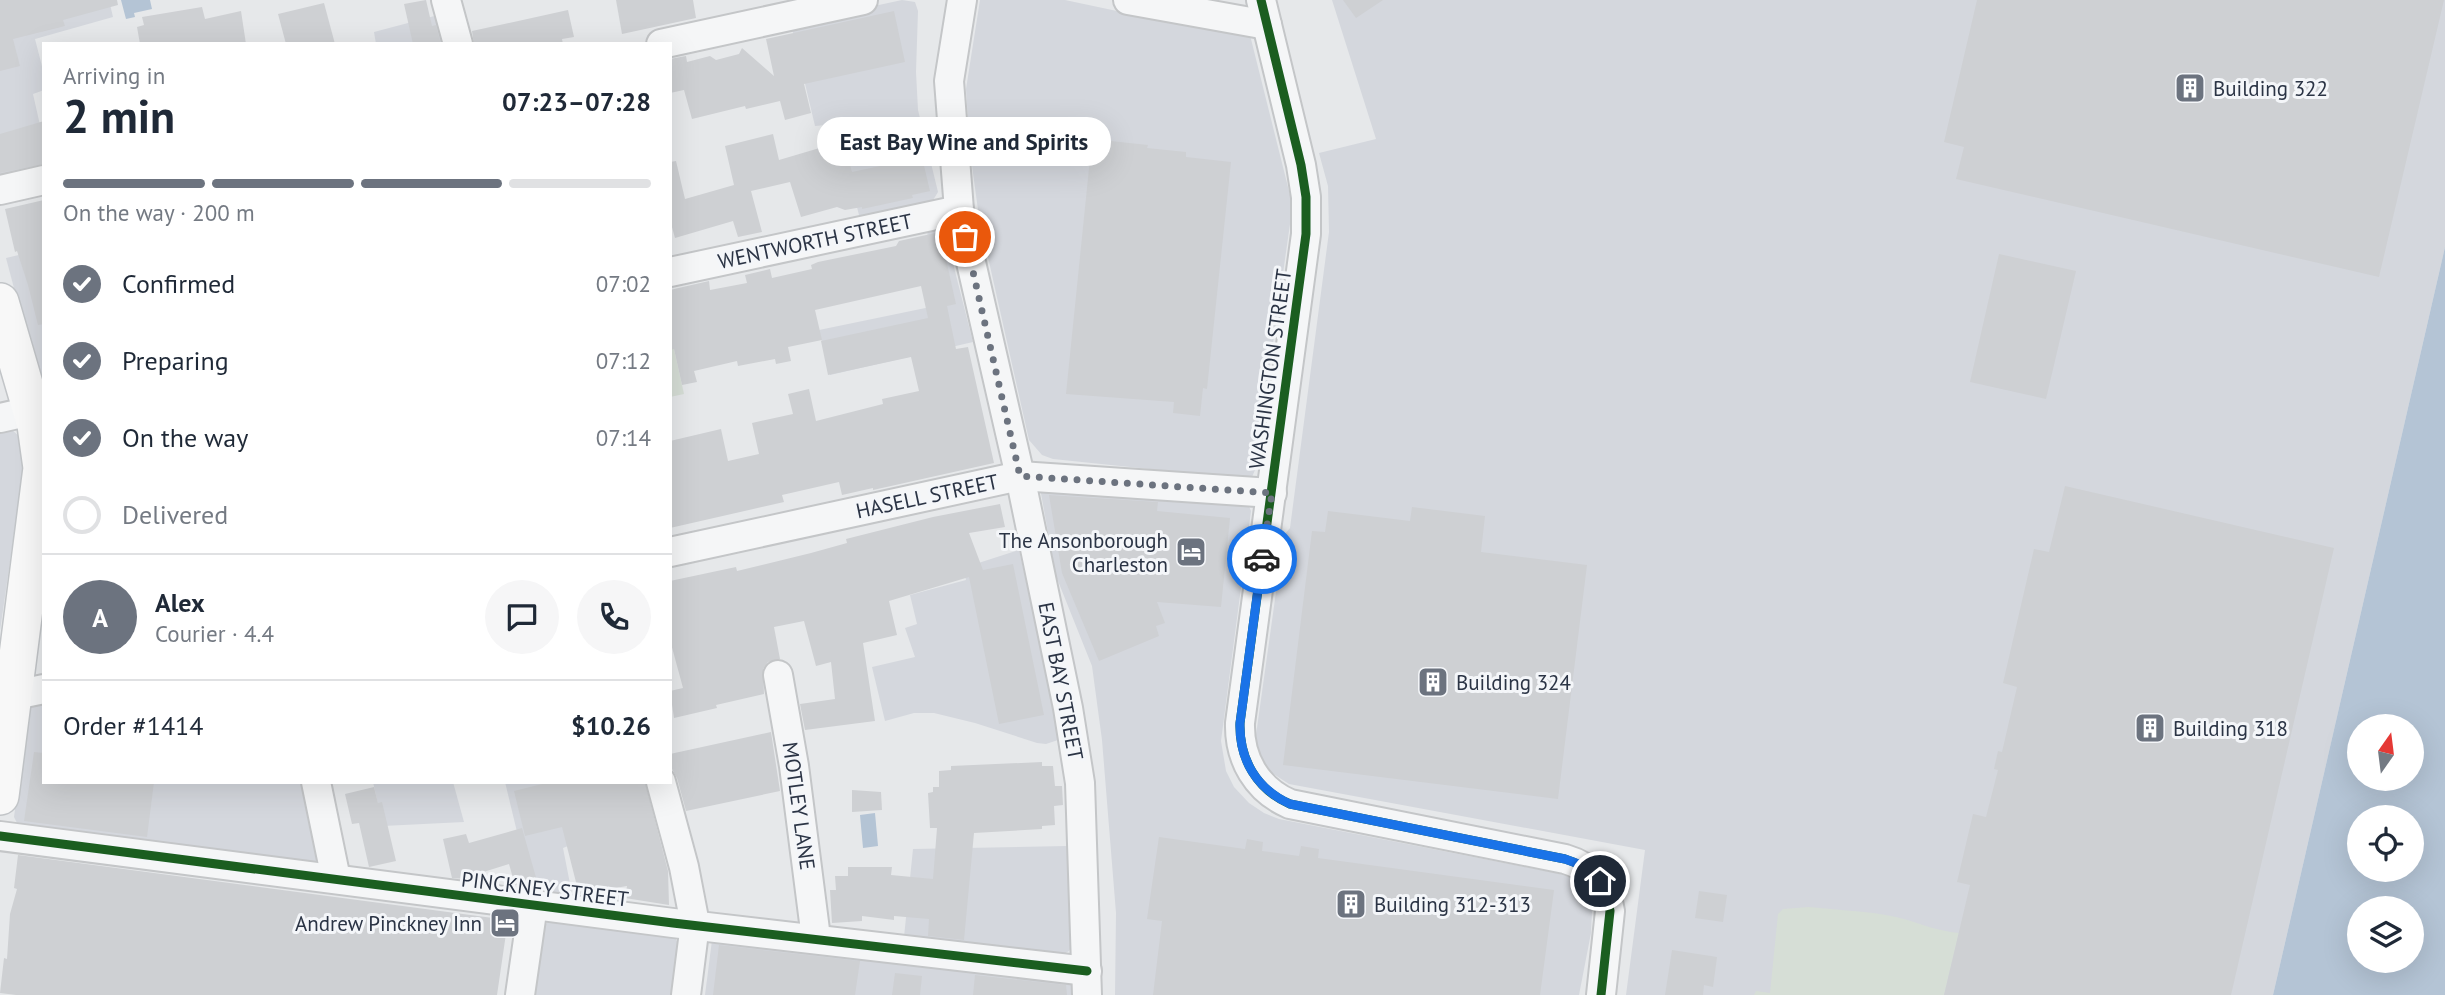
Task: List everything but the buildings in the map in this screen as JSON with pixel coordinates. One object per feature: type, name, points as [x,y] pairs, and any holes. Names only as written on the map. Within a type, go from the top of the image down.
[{"type":"main road","points":[[0,302],[25,412],[42,458]]},
{"type":"main road","points":[[0,796],[19,694],[42,480]]},
{"type":"street","points":[[446,0],[457,42]]},
{"type":"street","points":[[670,42],[863,0]]},
{"type":"street","name":"EAST BAY STREET","points":[[962,0],[949,81],[959,210],[1020,476],[1068,708],[1080,783],[1087,983]]},
{"type":"street","points":[[1128,0],[1264,12]]},
{"type":"street","name":"WASHINGTON STREET","points":[[1264,12],[1301,165],[1306,197],[1306,234],[1240,723],[1245,760],[1259,782],[1278,799],[1290,804],[1571,860],[1592,872],[1604,890],[1610,911],[1601,995]]},
{"type":"street","points":[[0,190],[42,180]]},
{"type":"street","name":"WENTWORTH STREET","points":[[672,272],[959,210]]},
{"type":"street","name":"HASELL STREET","points":[[672,552],[1020,476],[1272,493]]},
{"type":"street","name":"MOTLEY LANE","points":[[778,675],[794,766],[816,938]]},
{"type":"street","points":[[316,784],[336,879]]},
{"type":"street","points":[[662,784],[684,867],[695,924],[686,995]]},
{"type":"street","name":"PINCKNEY STREET","points":[[0,836],[533,905],[816,938],[1087,983]]},
{"type":"street","points":[[520,995],[533,905]]},
{"type":"shaded area","points":[[0,0],[109,0],[113,17],[35,39],[42,66],[42,91],[33,94],[42,134],[42,170],[0,179]]},
{"type":"shaded area","points":[[902,0],[915,2],[918,11],[918,110],[938,192],[930,205],[860,219],[836,124],[815,126],[791,24]]},
{"type":"shaded area","points":[[980,0],[1065,0],[1197,28],[1250,35],[1291,199],[1291,217],[1252,477],[1246,479],[1053,459],[1042,455],[1029,440],[979,217],[970,151],[966,89]]},
{"type":"shaded area","points":[[1332,0],[2445,0],[2445,247],[2273,995],[1626,995],[1645,850],[1289,784],[1269,771],[1259,757],[1255,742],[1284,535],[1290,528],[1329,232],[1328,186],[1319,153],[1376,139]]},
{"type":"shaded area","points":[[442,14],[449,42],[376,42],[374,32]]},
{"type":"shaded area","points":[[926,226],[939,227],[945,232],[973,342],[830,375],[819,330],[940,305]]},
{"type":"shaded area","points":[[42,249],[42,378],[36,371],[6,258]]},
{"type":"shaded area","points":[[672,349],[674,349],[684,394],[672,397]]},
{"type":"shaded area","points":[[0,426],[12,430],[20,437],[24,464],[0,631]]},
{"type":"shaded area","points":[[1040,488],[1177,494],[1187,502],[1216,504],[1228,499],[1248,504],[1251,511],[1221,741],[1226,771],[1234,787],[1249,803],[1279,819],[1569,877],[1586,894],[1592,912],[1591,933],[1579,995],[1115,995],[1116,913],[1102,740],[1092,666],[1056,576]]},
{"type":"shaded area","points":[[1019,550],[1061,739],[1046,744],[1037,743],[934,713],[914,713],[885,721],[872,667],[915,657],[905,628],[917,624],[910,595],[966,580],[963,568]]},
{"type":"shaded area","points":[[42,698],[42,784],[307,784],[320,852],[318,866],[18,825],[14,817],[32,702]]},
{"type":"shaded area","points":[[373,784],[454,784],[464,822],[383,826]]},
{"type":"shaded area","points":[[505,784],[577,784],[590,837],[563,848],[573,899],[532,894]]},
{"type":"shaded area","points":[[1067,846],[1074,943],[1069,951],[1062,955],[904,937],[913,849]]},
{"type":"shaded area","points":[[1809,907],[1886,915],[1959,933],[1944,995],[1754,995],[1756,991],[1770,993],[1778,914],[1783,909]]},
{"type":"shaded area","points":[[549,920],[675,937],[679,946],[672,995],[535,995],[544,927]]},
{"type":"shaded area","points":[[712,940],[1072,979],[1073,995],[705,995]]},
{"type":"water","points":[[121,0],[150,0],[152,9],[134,13],[135,17],[126,19]]},
{"type":"water","points":[[2445,247],[2445,995],[2273,995]]},
{"type":"water","points":[[875,813],[878,846],[863,848],[860,815]]},
{"type":"cycle path","points":[[1261,0],[1301,165],[1306,197],[1306,234],[1240,723],[1247,761],[1259,782],[1268,791],[1290,804],[1565,859],[1583,867],[1601,885],[1610,911],[1601,995]]},
{"type":"cycle path","points":[[0,836],[673,923],[1087,971]]},
{"type":"way so far","points":[[965,237],[1020,476],[1272,493],[1262,559]]},
{"type":"place","name":"Building 322","points":[[2190,88]]},
{"type":"place","name":"East Bay Wine and Spirits","points":[[965,237]]},
{"type":"place","name":"The Ansonborough Charleston","points":[[1191,552]]},
{"type":"place","name":"Building 324","points":[[1433,682]]},
{"type":"place","name":"Building 318","points":[[2150,728]]},
{"type":"place","name":"Building 312-313","points":[[1351,904]]},
{"type":"place","name":"Andrew Pinckney Inn","points":[[505,923]]},
{"type":"route","points":[[1262,559],[1240,723],[1245,760],[1259,782],[1278,799],[1290,804],[1565,859],[1584,866],[1600,881]]}]
